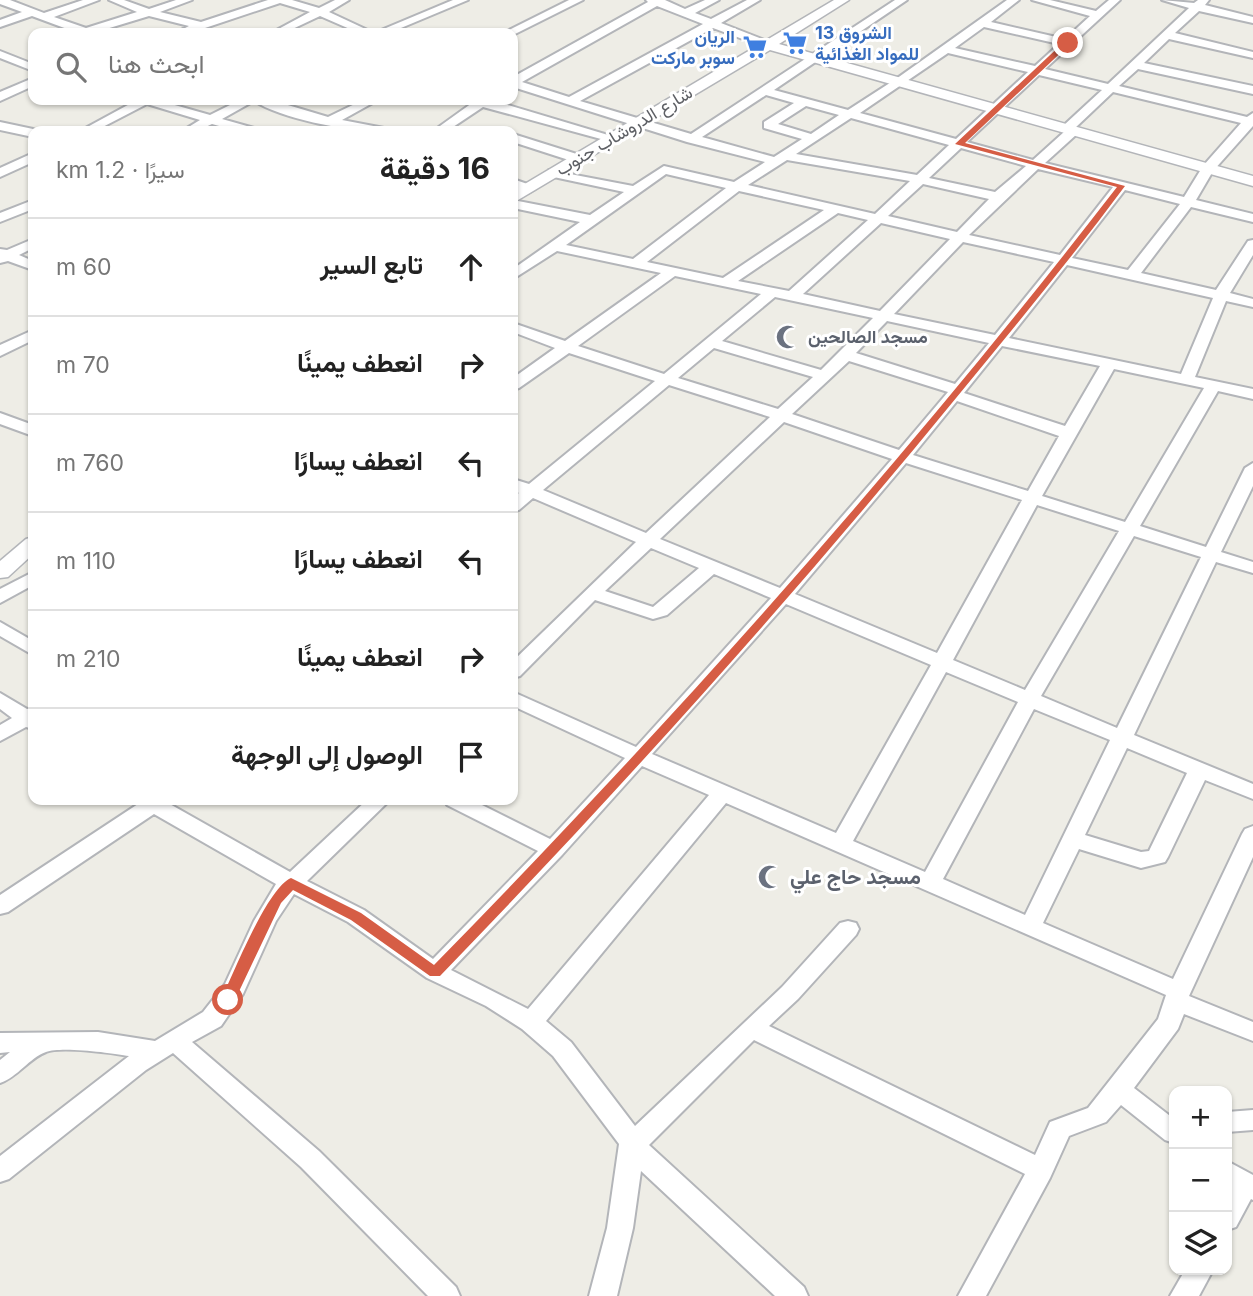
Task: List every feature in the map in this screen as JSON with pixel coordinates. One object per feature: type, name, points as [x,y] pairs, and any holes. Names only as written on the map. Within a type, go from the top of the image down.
[{"type":"street","points":[[0,0],[75,28]]},
{"type":"street","points":[[45,16],[94,0]]},
{"type":"street","points":[[114,0],[202,26]]},
{"type":"street","points":[[102,28],[187,0]]},
{"type":"street","points":[[196,28],[280,0],[320,12],[357,28]]},
{"type":"street","points":[[290,28],[344,0]]},
{"type":"street","points":[[393,28],[463,0]]},
{"type":"street","points":[[518,29],[578,0]]},
{"type":"street","points":[[686,13],[714,0]]},
{"type":"street","points":[[572,100],[755,0]]},
{"type":"street","name":"شارع الدروشاب جنوب","points":[[518,193],[843,0]]},
{"type":"street","points":[[691,139],[902,0]]},
{"type":"street","points":[[636,263],[737,186],[900,82],[1014,0]]},
{"type":"street","points":[[1037,0],[1098,15]]},
{"type":"street","points":[[791,297],[1115,0]]},
{"type":"street","points":[[1167,0],[1200,3],[1253,20]]},
{"type":"street","points":[[518,79],[656,1],[768,44],[1253,181]]},
{"type":"street","points":[[518,667],[592,593],[845,355],[998,197],[1200,3]]},
{"type":"street","points":[[0,24],[32,12]]},
{"type":"street","points":[[982,23],[1068,43]]},
{"type":"street","points":[[1168,35],[1253,55]]},
{"type":"street","points":[[947,49],[1252,120],[1208,169],[1188,202],[1132,275]]},
{"type":"street","points":[[0,54],[28,66]]},
{"type":"street","points":[[1138,65],[1253,90]]},
{"type":"street","points":[[0,97],[28,84]]},
{"type":"street","points":[[518,84],[691,139],[782,159],[920,180],[998,197]]},
{"type":"street","points":[[764,91],[1034,164],[1253,218]]},
{"type":"street","points":[[804,102],[768,125],[812,138]]},
{"type":"street","points":[[162,105],[231,126]]},
{"type":"street","points":[[198,126],[239,105]]},
{"type":"street","points":[[274,105],[333,125],[364,105]]},
{"type":"street","points":[[446,126],[473,105]]},
{"type":"street","points":[[496,105],[612,138]]},
{"type":"street","points":[[95,126],[133,106]]},
{"type":"street","points":[[518,135],[542,119]]},
{"type":"street","points":[[0,126],[28,132]]},
{"type":"street","points":[[518,140],[578,159]]},
{"type":"street","points":[[0,173],[28,159]]},
{"type":"street","points":[[518,271],[664,170],[1253,303]]},
{"type":"street","points":[[554,173],[634,190]]},
{"type":"street","points":[[435,972],[554,850],[783,597],[903,457],[1122,186]]},
{"type":"street","points":[[518,195],[592,220]]},
{"type":"street","points":[[0,218],[28,206]]},
{"type":"street","points":[[726,282],[835,209]]},
{"type":"street","points":[[1186,380],[1222,295],[1253,244]]},
{"type":"street","points":[[2,256],[28,245]]},
{"type":"street","points":[[553,246],[883,318],[1253,394]]},
{"type":"street","points":[[2,256],[28,264]]},
{"type":"street","points":[[518,381],[673,271]]},
{"type":"street","points":[[522,487],[666,381],[771,293]]},
{"type":"street","points":[[518,329],[666,381],[706,390],[903,457],[1253,568]]},
{"type":"street","points":[[0,332],[28,340]]},
{"type":"street","points":[[0,351],[28,340]]},
{"type":"street","points":[[713,343],[822,375]]},
{"type":"street","points":[[845,355],[1068,433]]},
{"type":"street","points":[[841,843],[944,663],[1031,498],[1108,364]]},
{"type":"street","points":[[930,882],[1029,700],[1213,386]]},
{"type":"street","points":[[3,422],[28,430]]},
{"type":"street","points":[[1030,927],[1253,470]]},
{"type":"street","points":[[522,487],[1253,792]]},
{"type":"street","points":[[0,572],[28,547]]},
{"type":"street","points":[[592,593],[653,613],[660,611],[711,567]]},
{"type":"street","points":[[0,597],[28,580]]},
{"type":"street","points":[[0,628],[28,646]]},
{"type":"street","points":[[0,699],[28,717]]},
{"type":"street","points":[[518,700],[640,757],[1030,927],[1253,1032]]},
{"type":"street","points":[[0,734],[28,720]]},
{"type":"street","points":[[1073,839],[1140,860],[1157,857],[1199,770]]},
{"type":"street","points":[[531,1022],[723,793]]},
{"type":"street","points":[[0,906],[147,805]]},
{"type":"street","points":[[160,805],[291,883],[356,916],[435,972],[494,1000],[531,1022],[562,1049],[632,1145],[794,1296]]},
{"type":"street","points":[[0,1171],[137,1063],[212,1019],[236,988],[276,900],[375,805]]},
{"type":"street","points":[[465,805],[554,850]]},
{"type":"street","points":[[972,1296],[1041,1170],[1059,1129],[1097,1115],[1169,1023],[1178,996],[1253,834]]},
{"type":"street","points":[[603,1296],[620,1228],[632,1145],[790,993],[848,929]]},
{"type":"street","points":[[751,1028],[1041,1170]]},
{"type":"street","points":[[0,1043],[98,1041],[168,1045],[184,1050],[310,1159],[446,1296]]},
{"type":"street","points":[[0,1073],[41,1042]]},
{"type":"street","points":[[1119,1090],[1169,1127]]},
{"type":"street","points":[[1232,1122],[1253,1120]]},
{"type":"street","points":[[1230,1212],[1242,1182]]},
{"type":"street","points":[[1184,1296],[1196,1275]]},
{"type":"place","name":"الشروق 13 للمواد الغذائية","points":[[795,43]]},
{"type":"place","name":"الريان سوبر ماركت","points":[[755,47]]},
{"type":"place","name":"مسجد الصالحين","points":[[788,337]]},
{"type":"place","name":"مسجد حاج علي","points":[[770,877]]},
{"type":"route","points":[[228,1000],[276,900],[291,883],[356,916],[435,972],[554,850],[783,597],[903,457],[1122,186],[959,144],[1068,43]]}]
